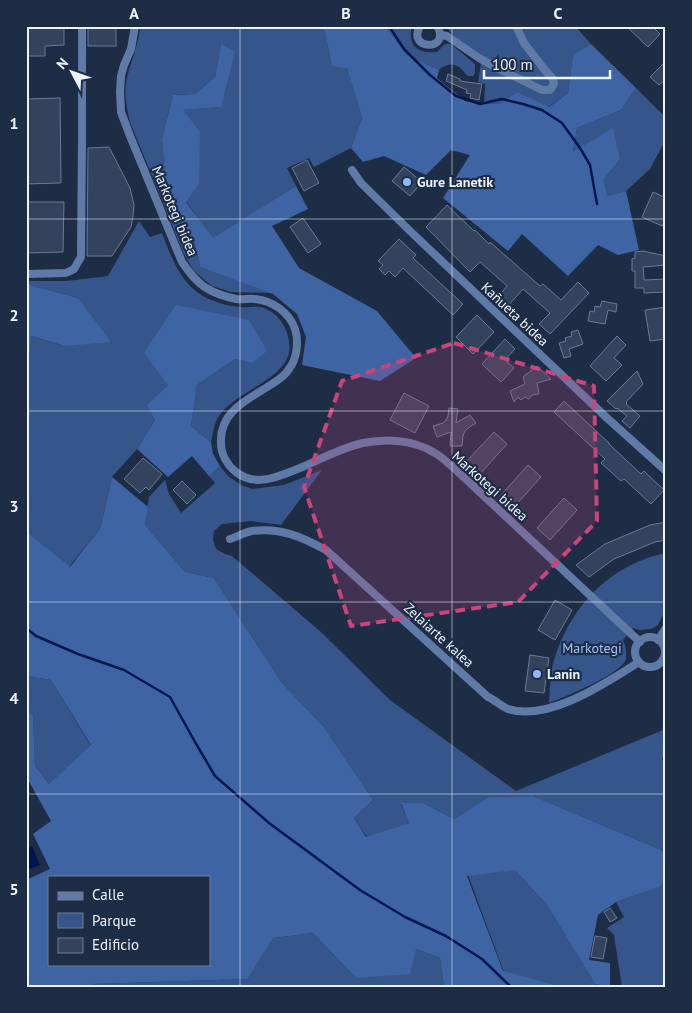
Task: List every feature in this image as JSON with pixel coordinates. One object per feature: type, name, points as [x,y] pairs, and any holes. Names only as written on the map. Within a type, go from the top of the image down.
[{"type":"street","points":[[26,274],[66,273],[74,269],[80,257],[82,26]]},
{"type":"street","name":"Markotegi bidea","points":[[135,26],[131,49],[121,76],[122,112],[182,262],[193,277],[206,288],[220,295],[238,299],[253,298],[266,300],[278,306],[288,316],[295,329],[297,342],[295,356],[290,369],[282,377],[230,413],[223,425],[220,436],[221,449],[227,463],[236,473],[248,479],[262,480],[274,478],[362,443],[390,440],[413,444],[433,452],[454,468],[640,642]]},
{"type":"street","points":[[420,26],[417,33],[418,37],[423,44],[429,46],[439,40],[440,31],[438,26]]},
{"type":"street","points":[[440,35],[448,36],[497,68],[542,90],[550,90],[554,84],[553,79],[524,43],[516,26]]},
{"type":"street","name":"Kañueta bidea","points":[[352,170],[361,183],[410,231],[600,412],[666,471]]},
{"type":"street","name":"Zelaiarte kalea","points":[[230,539],[251,531],[276,530],[304,538],[326,550],[488,697],[508,708],[530,712],[559,705],[604,684],[639,662]]},
{"type":"street","points":[[658,640],[666,628]]},
{"type":"street","points":[[649,638],[658,640],[664,647],[665,656],[656,666],[647,667],[636,659],[635,650],[640,642],[649,638]]},
{"type":"highlighted area","points":[[454,343],[594,386],[597,521],[518,602],[351,626],[304,487],[342,381]]},
{"type":"green space","points":[[140,26],[320,26],[325,32],[332,65],[347,67],[362,118],[351,148],[314,167],[309,158],[287,168],[296,186],[213,239],[186,201],[199,184],[182,110],[221,107],[221,45],[215,77],[195,94],[173,95],[162,139],[167,203],[194,239],[200,267],[271,293],[231,292],[212,286],[194,271],[184,254],[130,122],[128,112],[125,88],[138,41]]},
{"type":"green space","points":[[385,26],[412,26],[411,39],[413,44],[424,52],[437,52],[445,44],[451,44],[475,64],[475,73],[473,76],[468,76],[456,65],[451,64],[439,70],[406,54]]},
{"type":"green space","points":[[446,26],[575,26],[591,44],[573,54],[568,93],[548,107],[518,92],[498,104],[484,104],[485,84],[478,82],[482,57],[457,39]]},
{"type":"green space","points":[[636,88],[666,118],[666,139],[650,169],[626,191],[607,196],[604,179],[620,159],[573,153],[577,128],[621,110]]},
{"type":"green space","points":[[139,221],[150,237],[162,233],[177,268],[195,291],[221,303],[231,306],[263,308],[277,316],[285,327],[289,340],[289,353],[285,363],[268,379],[226,408],[216,422],[211,442],[191,426],[197,385],[235,359],[252,363],[249,320],[168,385],[148,405],[155,420],[137,449],[112,477],[101,527],[69,567],[26,531],[26,388],[30,336],[65,346],[78,298],[26,284],[26,281],[67,281],[108,276]]},
{"type":"green space","points":[[220,466],[228,476],[241,485],[252,489],[284,485],[322,470],[281,525],[251,521],[222,524],[214,531],[213,540],[216,549],[232,556],[321,632],[390,700],[516,791],[663,730],[662,758],[666,772],[666,852],[533,796],[489,797],[454,819],[423,803],[401,804],[409,823],[367,837],[354,818],[373,800],[324,727],[281,682],[214,578],[185,572],[145,525],[149,497],[165,480],[169,494],[181,513],[215,483],[209,476]]},
{"type":"green space","name":"Markotegi","points":[[666,553],[666,610],[657,626],[651,629],[639,630],[633,628],[623,640],[626,649],[626,659],[622,665],[604,678],[549,703],[554,660],[570,622],[582,606],[610,578],[627,567]]},
{"type":"green space","points":[[26,676],[51,680],[91,746],[49,784],[35,766],[33,716],[26,712]]},
{"type":"green space","points":[[515,870],[547,905],[595,984],[610,987],[562,987],[504,972],[468,875]]},
{"type":"green space","points":[[666,877],[666,987],[622,987],[614,935],[607,928],[624,917],[616,902],[660,886]]},
{"type":"green space","points":[[313,933],[356,978],[416,949],[440,958],[444,987],[89,987],[92,984],[248,979],[273,938]]},
{"type":"shaded area","points":[[320,26],[385,26],[406,54],[439,70],[437,78],[465,101],[485,104],[498,104],[518,92],[549,107],[568,93],[573,54],[591,44],[636,88],[621,110],[577,128],[573,152],[613,128],[620,159],[604,179],[607,196],[626,191],[639,250],[618,255],[598,245],[568,276],[522,234],[508,251],[443,198],[470,155],[451,150],[426,175],[384,156],[363,162],[351,148],[362,118],[347,68],[332,66],[325,32]]},
{"type":"shaded area","points":[[221,44],[235,52],[221,107],[183,110],[200,132],[199,184],[186,202],[213,238],[296,186],[308,209],[272,226],[299,268],[377,311],[416,358],[380,381],[302,365],[306,337],[297,314],[273,294],[200,267],[194,239],[167,203],[162,139],[173,95],[195,94],[215,77]]},
{"type":"shaded area","points":[[26,284],[78,298],[111,342],[65,346],[31,336],[26,388]]},
{"type":"shaded area","points":[[176,305],[249,320],[267,351],[252,363],[235,359],[197,385],[191,426],[211,442],[213,454],[220,466],[209,476],[192,456],[168,477],[137,449],[155,420],[147,405],[168,385],[144,353]]},
{"type":"shaded area","points":[[112,477],[148,507],[145,525],[185,572],[214,578],[281,682],[324,727],[373,800],[354,818],[366,837],[409,823],[401,803],[423,803],[454,819],[489,797],[533,796],[666,852],[666,877],[661,886],[616,902],[598,915],[589,960],[610,963],[610,987],[595,984],[547,905],[515,870],[467,876],[503,971],[562,987],[444,987],[440,958],[416,949],[410,974],[356,978],[313,933],[273,938],[248,979],[92,984],[89,987],[26,987],[26,880],[50,869],[33,834],[51,821],[26,776],[26,712],[33,715],[35,766],[49,784],[91,745],[51,680],[26,676],[26,531],[70,567],[101,527]]},
{"type":"shaded area","points":[[666,671],[666,753],[662,758],[664,672]]},
{"type":"shaded area","points":[[32,846],[40,865],[30,869],[26,860],[26,848]]},
{"type":"building","points":[[26,26],[64,26],[64,45],[45,46],[45,56],[26,56]]},
{"type":"building","points":[[88,26],[116,26],[116,46],[88,46]]},
{"type":"building","points":[[626,26],[652,26],[660,34],[648,47]]},
{"type":"building","points":[[666,61],[666,79],[659,85],[650,77]]},
{"type":"building","points":[[448,74],[460,79],[460,81],[482,84],[479,100],[470,98],[471,94],[466,93],[467,90],[446,81]]},
{"type":"building","points":[[60,98],[61,183],[26,184],[26,99]]},
{"type":"building","points":[[109,147],[130,188],[134,205],[131,227],[112,256],[87,256],[88,148]]},
{"type":"building","points":[[307,160],[319,183],[304,191],[292,168]]},
{"type":"building","name":"Gure Lanetik","points":[[404,167],[422,182],[410,196],[392,181]]},
{"type":"building","points":[[653,192],[666,198],[666,218],[662,226],[642,217]]},
{"type":"building","points":[[26,202],[64,202],[63,252],[26,253]]},
{"type":"building","points":[[447,205],[489,244],[490,242],[540,286],[543,284],[561,300],[578,282],[589,293],[550,334],[539,324],[550,313],[523,289],[508,306],[498,297],[507,286],[480,262],[470,272],[426,227]]},
{"type":"building","points":[[303,218],[321,244],[308,253],[290,227]]},
{"type":"building","points":[[399,239],[416,255],[413,258],[463,304],[453,315],[403,268],[395,277],[389,271],[385,275],[379,269],[383,265],[378,261]]},
{"type":"building","points":[[643,251],[666,256],[666,265],[643,267],[644,280],[666,279],[666,292],[644,293],[644,288],[635,288],[635,271],[632,271],[632,259],[635,258],[635,252]]},
{"type":"building","points":[[602,301],[617,304],[616,312],[608,310],[605,324],[588,321],[590,311],[594,312],[595,306],[600,307]]},
{"type":"building","points":[[666,307],[666,339],[650,341],[645,310]]},
{"type":"building","points":[[477,315],[494,332],[473,354],[456,337]]},
{"type":"building","points":[[578,330],[583,344],[569,349],[571,356],[564,358],[559,343],[566,341],[565,338],[572,336],[571,332]]},
{"type":"building","points":[[617,336],[626,345],[614,358],[622,365],[606,381],[590,366]]},
{"type":"building","points":[[505,339],[515,349],[505,360],[514,368],[501,382],[482,364]]},
{"type":"building","points":[[537,366],[551,379],[537,383],[539,394],[532,395],[529,399],[525,397],[521,400],[518,397],[514,402],[510,391],[525,384],[523,377]]},
{"type":"building","points":[[637,371],[643,384],[626,404],[640,416],[630,428],[622,421],[627,416],[607,401]]},
{"type":"building","points":[[404,393],[429,406],[415,433],[390,420]]},
{"type":"building","points":[[564,401],[641,474],[644,471],[664,490],[651,504],[624,479],[621,481],[601,463],[605,459],[554,412]]},
{"type":"building","points":[[449,408],[458,409],[456,423],[470,415],[476,423],[465,431],[462,446],[450,446],[451,432],[437,437],[433,426],[446,420]]},
{"type":"building","points":[[494,432],[507,444],[479,475],[466,462]]},
{"type":"building","points":[[143,458],[162,474],[149,490],[146,487],[140,493],[124,479]]},
{"type":"building","points":[[528,465],[541,477],[514,507],[501,495]]},
{"type":"building","points":[[182,481],[196,495],[187,504],[173,490]]},
{"type":"building","points":[[564,498],[577,510],[550,540],[537,528]]},
{"type":"building","points":[[666,522],[666,540],[655,542],[614,559],[589,577],[576,565],[605,544],[650,525]]},
{"type":"building","name":"Lanin","points":[[555,600],[572,610],[555,640],[538,630]]},
{"type":"building","name":"Lanin","points":[[530,655],[549,658],[544,693],[525,691]]},
{"type":"building","points":[[610,908],[617,918],[610,922],[604,912]]},
{"type":"building","points":[[595,936],[607,938],[603,959],[591,957]]},
{"type":"waterway","points":[[389,26],[404,49],[430,75],[456,96],[480,104],[502,99],[523,104],[542,110],[562,123],[590,165],[597,204]]},
{"type":"waterway","points":[[26,628],[36,636],[78,654],[124,670],[170,697],[215,776],[269,823],[360,890],[405,917],[446,936],[482,959],[511,987]]},
{"type":"place","name":"Gure Lanetik","points":[[407,182]]},
{"type":"place","name":"Lanin","points":[[537,674]]}]
